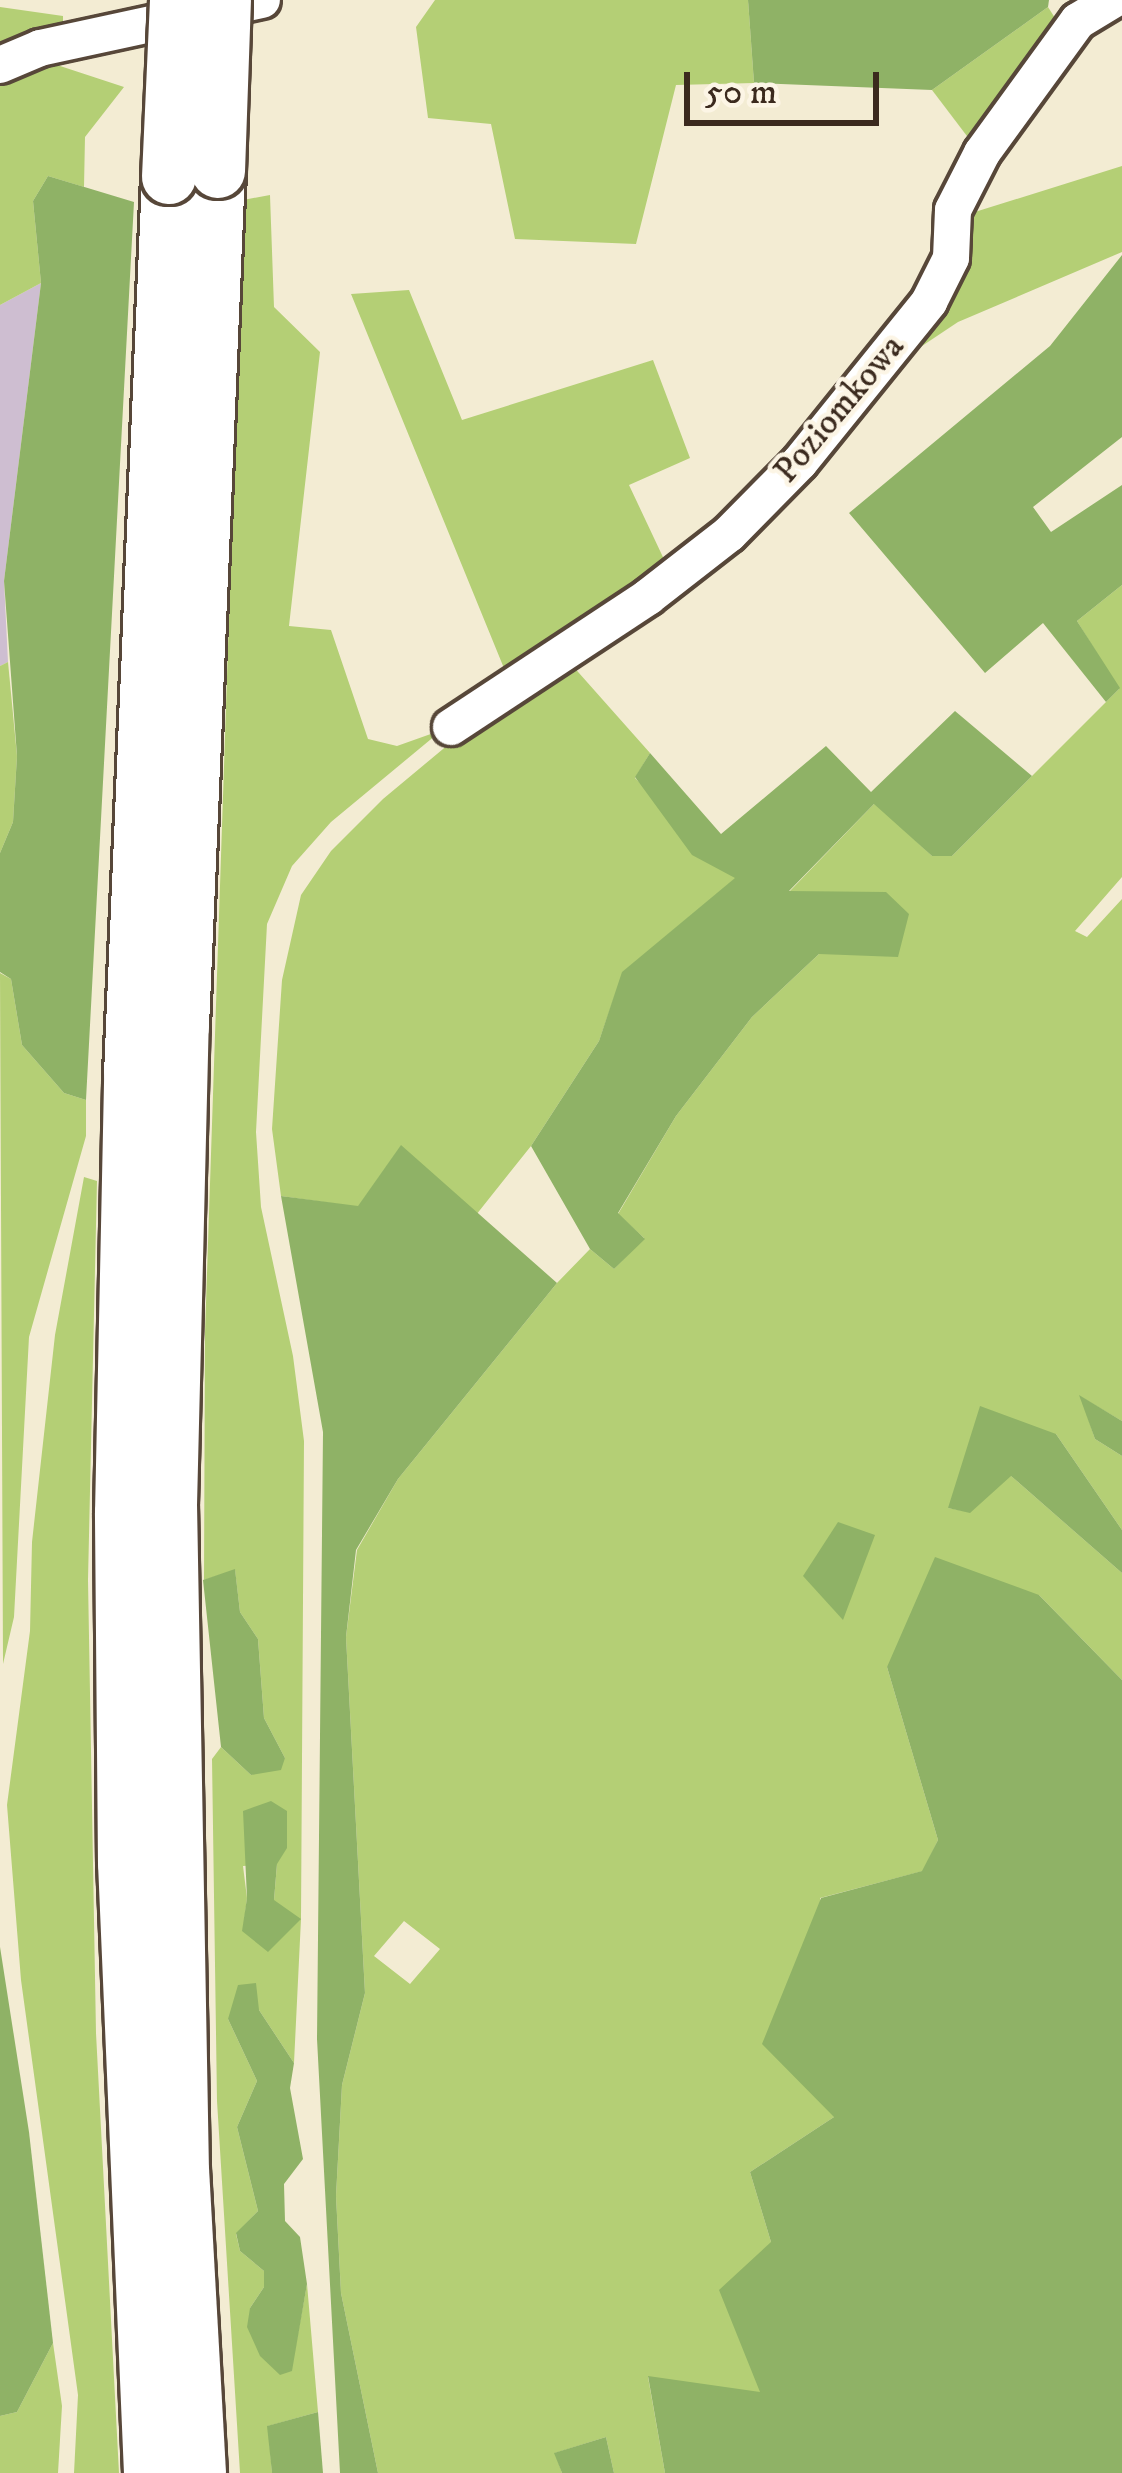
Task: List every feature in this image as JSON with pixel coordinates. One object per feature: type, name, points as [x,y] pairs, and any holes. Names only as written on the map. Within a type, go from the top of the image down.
[{"type":"highway","points":[[177,0],[193,174],[183,1004],[170,1505],[182,2172],[200,2473]]},
{"type":"highway","points":[[151,2473],[126,1909],[122,1513],[131,1075],[193,174],[224,0]]},
{"type":"street","points":[[0,65],[77,39],[262,0]]},
{"type":"street","name":"Poziomkowa","points":[[451,727],[664,584],[729,534],[800,462],[929,302],[951,258],[953,210],[982,153],[1076,10],[1112,0]]},
{"type":"shaded area","points":[[41,283],[4,581],[8,662],[0,666],[0,305]]},
{"type":"green space","points":[[435,0],[748,0],[754,83],[676,85],[636,244],[515,239],[491,124],[428,118],[416,27]]},
{"type":"green space","points":[[748,0],[1049,0],[1048,7],[932,90],[754,83]]},
{"type":"green space","points":[[0,7],[63,16],[63,29],[0,55]]},
{"type":"green space","points":[[1048,7],[1062,29],[973,144],[932,90]]},
{"type":"green space","points":[[54,64],[124,87],[85,137],[84,187],[48,176],[33,201],[41,283],[0,305],[0,81]]},
{"type":"green space","points":[[1122,166],[1122,252],[958,322],[889,368],[962,216]]},
{"type":"green space","points":[[48,176],[134,202],[86,1100],[64,1093],[22,1045],[11,979],[0,972],[0,853],[13,822],[17,756],[4,581],[41,283],[33,201]]},
{"type":"green space","points":[[270,195],[274,307],[320,352],[289,626],[331,630],[368,739],[397,746],[442,730],[331,822],[292,866],[267,924],[256,1132],[261,1207],[293,1356],[304,1441],[301,1919],[294,2063],[259,2010],[228,2019],[257,2081],[237,2127],[258,2211],[236,2234],[240,2251],[264,2271],[264,2287],[250,2308],[291,2371],[307,2284],[318,2412],[268,2426],[272,2473],[240,2473],[217,2101],[212,1759],[221,1747],[251,1775],[285,1758],[264,1718],[258,1639],[240,1612],[235,1570],[204,1580],[205,1333],[243,200]],"holes":[[[277,1864],[274,1900],[243,1931],[247,1898],[243,1866]]]},
{"type":"green space","points":[[1122,255],[1122,437],[1033,507],[1051,532],[1122,485],[1122,585],[1077,621],[1120,688],[1106,702],[1043,623],[985,673],[849,513],[1050,346]]},
{"type":"green space","points":[[409,290],[462,420],[653,360],[690,458],[629,485],[670,572],[508,678],[351,294]]},
{"type":"green space","points":[[1122,585],[1122,877],[1075,931],[1087,937],[1122,899],[1122,1421],[1081,1397],[1095,1439],[1122,1456],[1122,1530],[1056,1434],[948,1508],[970,1512],[1010,1475],[1122,1573],[1122,1680],[1039,1595],[887,1667],[938,1840],[923,1871],[820,1898],[834,2117],[750,2172],[771,2242],[761,2393],[648,2377],[665,2473],[614,2473],[606,2437],[555,2453],[562,2473],[378,2473],[341,2293],[336,2196],[342,2085],[365,1993],[346,1637],[357,1550],[398,1479],[557,1283],[590,1249],[614,1269],[644,1238],[618,1214],[676,1116],[752,1017],[819,954],[788,893],[875,803],[932,856],[952,856],[1119,689],[1077,621]],"holes":[[[404,1921],[440,1949],[410,1984],[374,1956]]]},
{"type":"green space","points":[[8,662],[17,756],[13,822],[0,853],[0,666]]},
{"type":"green space","points":[[571,664],[650,753],[635,778],[736,878],[623,972],[599,1041],[531,1146],[476,1215],[401,1146],[358,1207],[281,1196],[272,1129],[282,980],[301,895],[331,851],[383,799],[473,724]]},
{"type":"green space","points":[[955,711],[1032,776],[952,856],[932,856],[874,804],[789,891],[886,892],[909,914],[898,957],[819,954],[752,1017],[676,1116],[618,1213],[645,1239],[614,1269],[590,1249],[531,1146],[599,1041],[622,972],[735,878],[692,855],[635,777],[650,753],[721,834],[826,746],[871,792]]},
{"type":"green space","points":[[0,973],[11,979],[22,1045],[64,1093],[86,1100],[86,1136],[29,1337],[14,1617],[3,1664]]},
{"type":"green space","points":[[401,1145],[557,1283],[398,1479],[356,1550],[346,1637],[365,1993],[342,2085],[336,2196],[341,2293],[378,2473],[340,2473],[317,2039],[323,1432],[281,1196],[358,1206]]},
{"type":"green space","points":[[84,1177],[97,1181],[88,1580],[96,2033],[119,2473],[74,2473],[78,2395],[21,1980],[7,1805],[30,1631],[32,1542],[55,1335]]},
{"type":"green space","points":[[1079,1395],[1122,1421],[1122,1456],[1095,1439]]},
{"type":"green space","points":[[980,1406],[1056,1434],[1122,1530],[1122,1573],[1011,1476],[970,1513],[948,1508]]},
{"type":"green space","points":[[838,1522],[875,1535],[843,1620],[803,1576]]},
{"type":"green space","points":[[935,1557],[1039,1595],[1122,1680],[1122,2473],[665,2473],[648,2376],[760,2392],[719,2290],[771,2242],[750,2172],[834,2117],[762,2044],[821,1898],[922,1871],[938,1840],[887,1667]]},
{"type":"green space","points":[[235,1569],[240,1612],[258,1639],[264,1718],[285,1758],[281,1770],[251,1775],[221,1747],[203,1580]]},
{"type":"green space","points":[[271,1801],[287,1811],[287,1848],[277,1864],[274,1900],[301,1919],[268,1952],[242,1931],[247,1898],[243,1811]]},
{"type":"green space","points":[[0,1947],[29,2132],[53,2343],[17,2412],[0,2416]]},
{"type":"green space","points":[[256,1983],[259,2010],[294,2063],[290,2088],[303,2159],[284,2184],[285,2221],[300,2237],[307,2284],[292,2371],[280,2375],[260,2356],[247,2327],[250,2308],[264,2287],[264,2271],[240,2251],[236,2233],[258,2211],[237,2127],[257,2081],[228,2019],[238,1985]]},
{"type":"green space","points":[[53,2343],[62,2406],[58,2473],[0,2473],[0,2416],[17,2412]]},
{"type":"green space","points":[[318,2412],[323,2473],[272,2473],[267,2426]]},
{"type":"green space","points":[[606,2437],[614,2473],[562,2473],[554,2453]]}]
